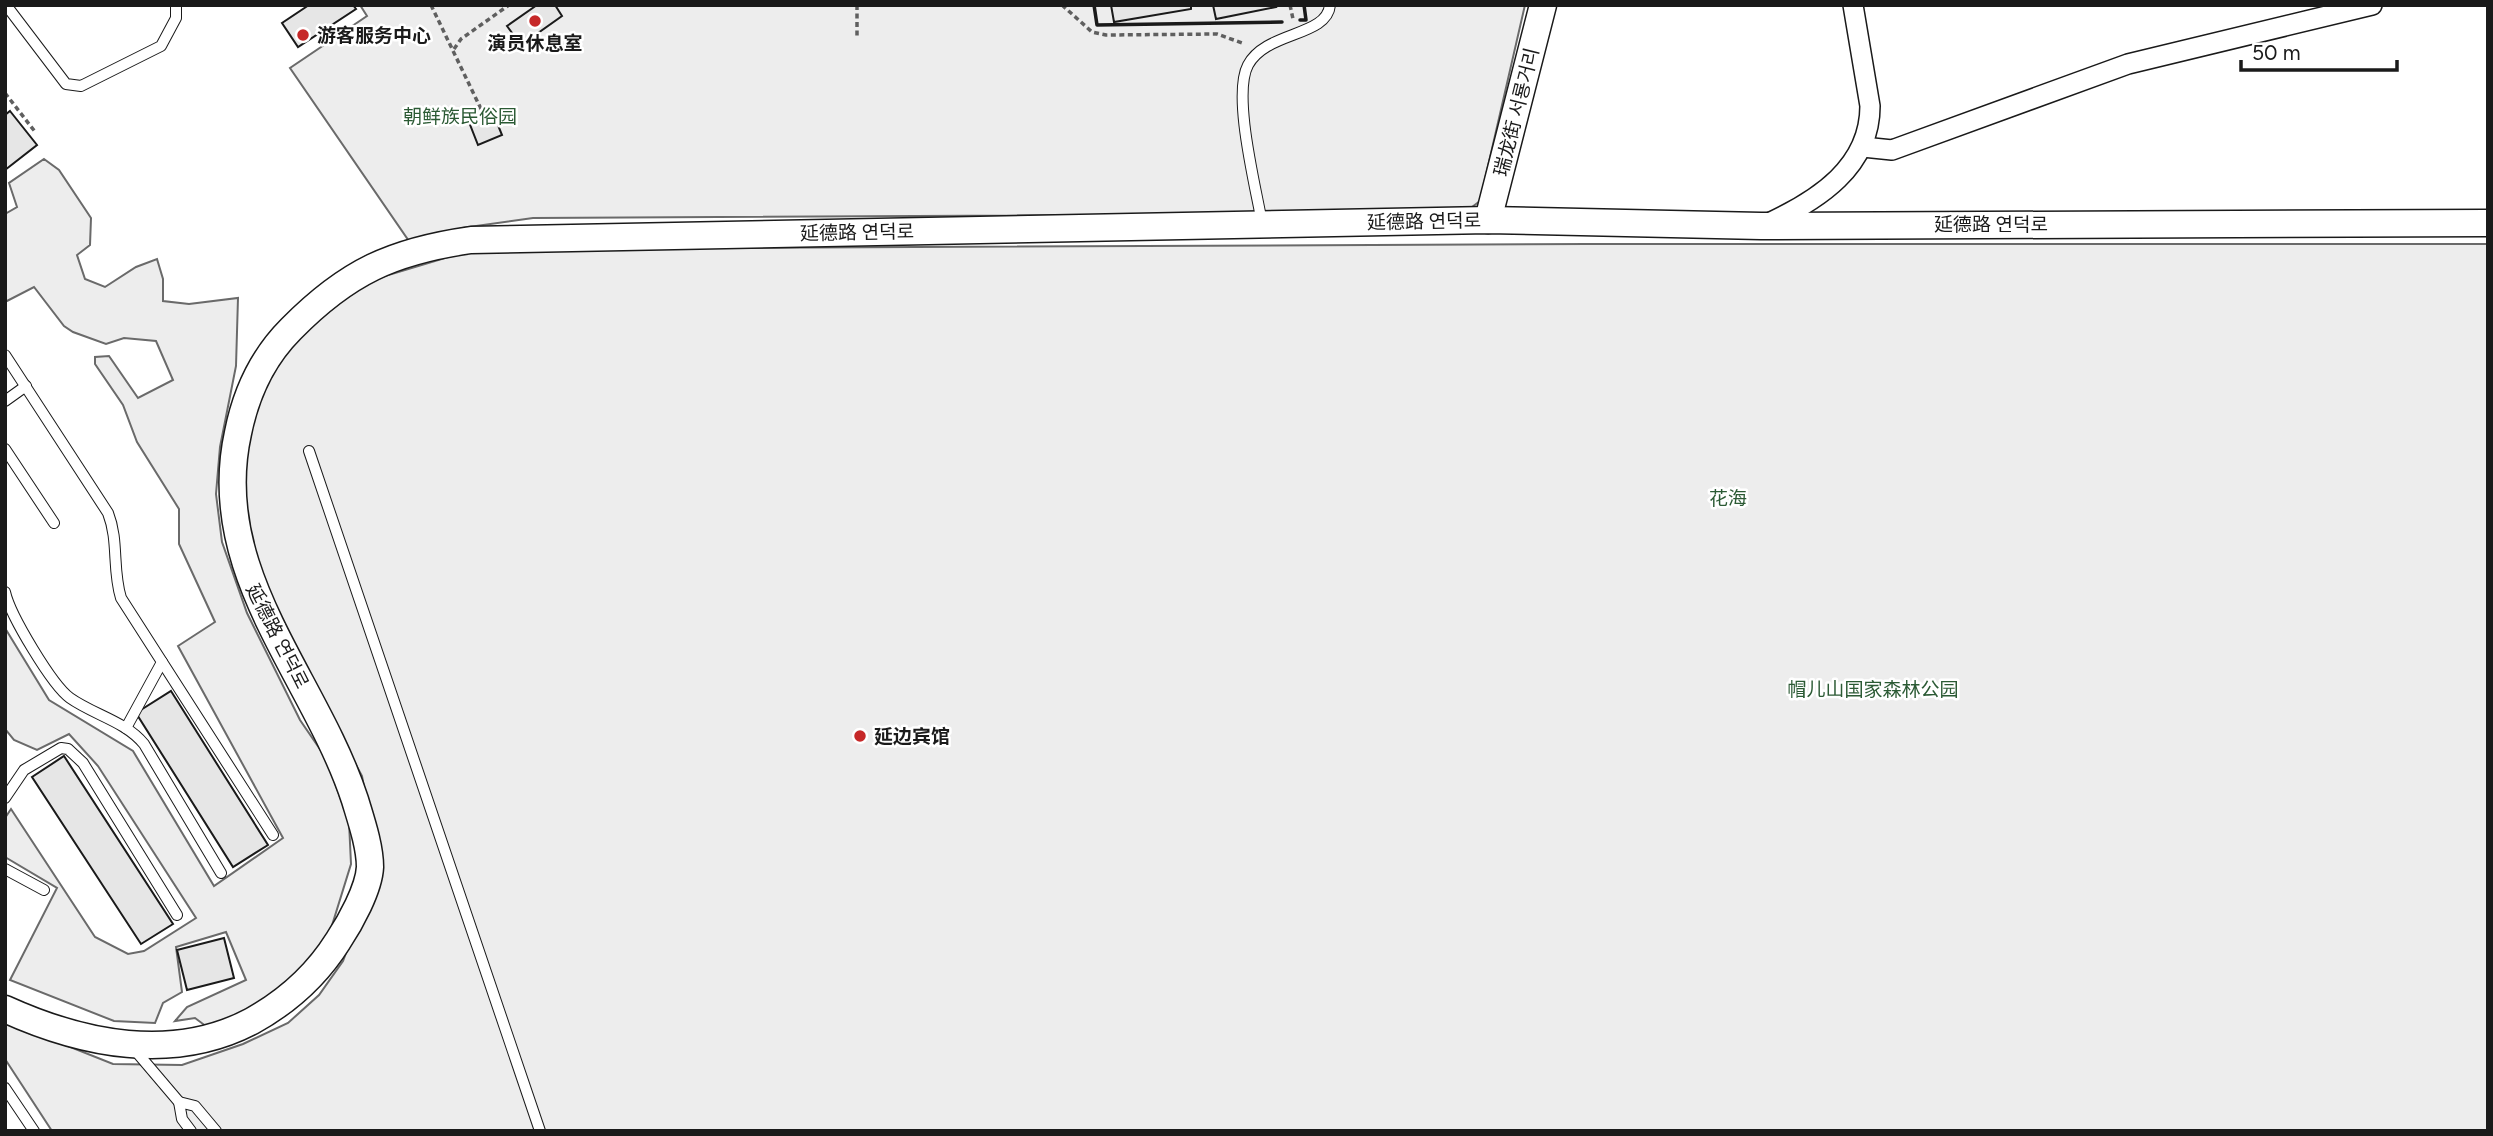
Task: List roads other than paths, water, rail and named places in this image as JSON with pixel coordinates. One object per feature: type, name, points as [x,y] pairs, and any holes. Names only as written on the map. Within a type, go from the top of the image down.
[{"type":"main road","name":"瑞龙街 서룡거리","points":[[1489,220],[1543,5]]},
{"type":"main road","name":"延德路 연덕로","points":[[5,1009],[36,1024],[84,1038],[131,1046],[172,1044],[212,1035],[249,1023],[291,997],[324,963],[353,918],[370,868],[361,820],[341,758],[268,625],[250,582],[239,544],[233,500],[233,455],[241,418],[262,365],[276,343],[354,276],[382,261],[423,246],[471,240],[1489,220],[1761,226],[2488,223]]},
{"type":"street","points":[[1863,147],[1880,151],[1899,148],[2129,64],[2372,5]]},
{"type":"street","points":[[1761,226],[1805,206],[1832,185],[1863,147],[1870,123],[1870,106],[1856,8]]},
{"type":"lane","points":[[6,5],[66,84],[72,87],[81,86],[161,46],[176,18],[176,5]]},
{"type":"lane","points":[[1262,224],[1244,114],[1242,86],[1248,65],[1259,51],[1274,40],[1318,26],[1326,19],[1330,5]]},
{"type":"lane","points":[[5,355],[108,513],[117,537],[116,572],[121,598],[273,835]]},
{"type":"lane","points":[[5,401],[26,386]]},
{"type":"lane","points":[[5,449],[54,523]]},
{"type":"lane","points":[[309,451],[540,1131]]},
{"type":"lane","points":[[5,592],[13,616],[63,692],[126,728],[144,744],[221,873]]},
{"type":"lane","points":[[126,728],[162,662]]},
{"type":"lane","points":[[5,798],[24,770],[61,748],[68,749],[83,764],[177,915]]},
{"type":"lane","points":[[5,869],[44,890]]},
{"type":"lane","points":[[131,1046],[179,1102],[182,1119],[191,1131]]},
{"type":"lane","points":[[5,1088],[34,1131]]},
{"type":"lane","points":[[179,1102],[195,1106],[216,1131]]},
{"type":"place","name":"演员休息室","points":[[535,21]]},
{"type":"place","name":"游客服务中心","points":[[303,35]]},
{"type":"place","name":"延边宾馆","points":[[860,736]]},
{"type":"park label","name":"朝鲜族民俗园","points":[[460,116]]},
{"type":"park label","name":"花海","points":[[1728,498]]},
{"type":"park label","name":"帽儿山国家森林公园","points":[[1873,689]]}]
